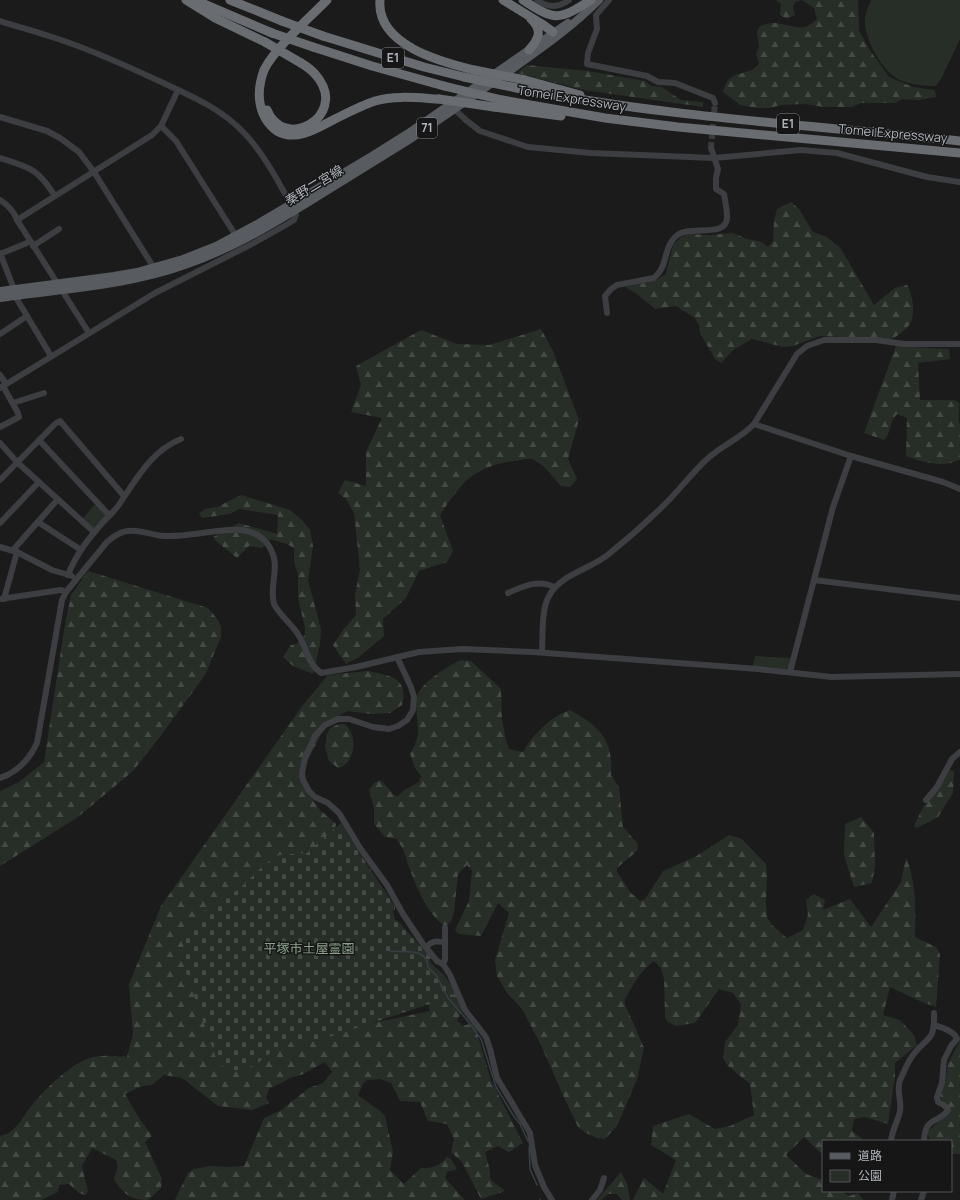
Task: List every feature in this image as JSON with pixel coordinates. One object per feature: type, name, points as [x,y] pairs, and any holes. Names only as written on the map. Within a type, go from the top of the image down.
[{"type":"highway","points":[[186,0],[215,18],[265,42],[301,63],[311,70],[320,80],[324,89],[325,101],[322,113],[314,122],[302,128],[288,129],[276,123],[268,113],[264,100],[267,78],[281,55],[335,0]]},
{"type":"highway","name":"Tomei Expressway","points":[[194,0],[313,47],[372,66],[502,100],[605,118],[678,127],[960,153]]},
{"type":"highway","name":"Tomei Expressway","points":[[230,0],[323,36],[410,63],[464,77],[518,88],[616,106],[960,141]]},
{"type":"highway","points":[[327,0],[281,47],[264,70],[260,84],[259,96],[265,118],[271,127],[282,134],[291,136],[300,135],[359,107],[377,100],[389,98],[439,99],[606,121],[678,127]]},
{"type":"highway","points":[[380,0],[382,18],[396,36],[410,49],[456,66],[526,80],[616,106]]},
{"type":"highway","points":[[503,0],[555,35]]},
{"type":"highway","points":[[522,0],[546,23],[555,35]]},
{"type":"highway","points":[[522,0],[542,13],[554,16],[568,13],[591,0]]},
{"type":"highway","points":[[524,13],[536,23],[539,35],[529,50]]},
{"type":"main road","name":"秦野二宮線","points":[[59,287],[154,268],[183,259],[236,236],[292,208],[376,161],[455,110],[555,35],[591,0]]},
{"type":"main road","name":"秦野二宮線","points":[[0,291],[15,292],[132,280],[186,265],[236,244],[407,134],[529,50],[578,20],[599,0]]},
{"type":"main road","name":"秦野二宮線","points":[[0,298],[15,292]]},
{"type":"street","points":[[537,0],[542,5],[549,6],[563,4],[569,0]]},
{"type":"street","points":[[609,0],[596,15],[597,28],[588,53],[586,64],[647,76],[658,82],[675,83],[713,98],[715,103]]},
{"type":"street","points":[[0,21],[65,41],[87,50],[178,90],[217,111],[244,132],[263,158],[292,208],[296,218],[250,245],[155,293],[3,386]]},
{"type":"street","points":[[17,220],[152,135],[161,126],[178,90]]},
{"type":"street","points":[[455,110],[466,121],[480,131],[528,147],[591,153],[714,158],[815,150],[837,153],[866,162],[927,177],[960,182]]},
{"type":"street","points":[[0,117],[47,132],[60,138],[79,152],[94,172],[154,268]]},
{"type":"street","points":[[161,126],[176,141],[236,236]]},
{"type":"street","points":[[607,313],[605,296],[611,289],[617,285],[654,278],[657,276],[662,269],[669,245],[676,235],[686,230],[716,230],[726,223],[728,216],[724,194],[716,189],[718,169],[710,148]]},
{"type":"street","points":[[0,158],[35,171],[42,176],[55,196]]},
{"type":"street","points":[[0,200],[7,204],[14,214],[30,244],[89,333]]},
{"type":"street","points":[[51,356],[27,316],[15,292],[0,254],[30,244],[59,229]]},
{"type":"street","points":[[0,334],[27,316]]},
{"type":"street","points":[[542,652],[545,607],[548,596],[554,587],[562,580],[600,561],[610,553],[666,502],[709,457],[749,430],[797,354],[807,346],[817,341],[824,340],[876,340],[904,344],[960,344]]},
{"type":"street","points":[[0,375],[3,386],[19,417],[0,427]]},
{"type":"street","points":[[13,403],[44,393]]},
{"type":"street","points":[[0,480],[55,424],[60,421],[124,496]]},
{"type":"street","points":[[754,424],[851,456],[943,482],[960,489]]},
{"type":"street","points":[[68,575],[73,562],[81,550],[94,532],[122,500],[153,457],[173,442],[181,439]]},
{"type":"street","points":[[39,440],[109,515]]},
{"type":"street","points":[[0,442],[18,463],[94,532]]},
{"type":"street","points":[[790,672],[833,507],[851,456]]},
{"type":"street","points":[[0,522],[38,482]]},
{"type":"street","points":[[58,499],[15,551],[2,599],[61,590],[66,592]]},
{"type":"street","points":[[38,522],[81,550]]},
{"type":"street","points":[[0,778],[18,770],[31,755],[36,743],[62,600],[66,592],[107,542],[121,532],[128,531],[140,531],[163,536],[233,530],[248,531],[261,538],[271,550],[276,567],[273,598],[274,604],[299,635],[315,668],[321,673],[334,672],[419,652],[462,649],[542,652],[790,672],[832,678],[960,674]]},
{"type":"street","points":[[0,548],[15,551],[52,570],[77,578]]},
{"type":"street","points":[[814,580],[960,598]]},
{"type":"street","points":[[508,593],[537,583],[547,584],[554,587]]},
{"type":"street","points":[[397,657],[414,697],[413,710],[407,720],[398,726],[384,729],[349,719],[338,719],[330,722],[320,730],[311,743],[303,763],[302,773],[309,791],[315,797],[333,806],[340,813],[360,848],[387,885],[403,914],[426,947],[437,960],[443,964],[450,975],[465,1010],[486,1038],[497,1078],[530,1133],[535,1165],[544,1187],[552,1200]]},
{"type":"street","points":[[926,800],[937,787],[952,759],[960,752]]},
{"type":"street","points":[[443,964],[445,960],[445,928]]},
{"type":"street","points":[[426,947],[434,941],[439,940],[445,943]]},
{"type":"street","points":[[891,1140],[892,1130],[900,1111],[898,1088],[900,1082],[909,1060],[932,1035],[934,1013]]},
{"type":"street","points":[[924,1140],[927,1126],[948,1110],[945,1106],[938,1102],[937,1097],[942,1083],[944,1060],[957,1037],[934,1025]]},
{"type":"street","points":[[592,1200],[600,1190],[604,1178]]},
{"type":"green space","points":[[776,0],[802,0],[795,2],[793,7],[795,15],[787,19],[780,15],[781,4]]},
{"type":"green space","points":[[802,0],[858,0],[859,31],[871,52],[889,77],[913,87],[934,90],[936,97],[918,100],[902,99],[895,103],[861,103],[852,107],[824,107],[804,104],[757,108],[740,105],[723,92],[727,81],[735,75],[752,70],[759,64],[756,54],[759,47],[757,32],[760,26],[778,23],[795,27],[806,27],[817,19],[814,8]]},
{"type":"green space","points":[[871,0],[960,0],[960,39],[942,77],[936,86],[919,85],[902,81],[888,72],[882,65],[866,32],[865,18]]},
{"type":"green space","points":[[527,65],[588,71],[645,81],[651,86],[662,87],[681,100],[703,102],[703,107],[584,90],[517,73]]},
{"type":"green space","points":[[791,202],[799,209],[813,232],[827,237],[841,249],[874,305],[895,288],[907,285],[912,299],[913,311],[911,321],[903,331],[892,339],[820,336],[793,346],[783,347],[752,339],[733,350],[721,363],[715,359],[700,333],[699,325],[695,318],[676,306],[655,309],[637,294],[625,287],[655,281],[666,274],[673,245],[680,238],[689,234],[709,235],[733,233],[747,239],[762,242],[768,247],[773,241],[774,221],[777,209]]},
{"type":"green space","points":[[541,329],[553,351],[579,420],[568,459],[577,479],[570,487],[561,486],[544,467],[532,459],[499,464],[478,472],[469,478],[440,515],[453,551],[447,562],[419,571],[406,598],[383,619],[384,636],[359,657],[346,664],[333,645],[356,615],[355,595],[360,569],[354,513],[346,499],[338,493],[345,480],[366,486],[366,452],[382,418],[351,412],[361,385],[356,366],[421,330],[457,344],[489,345]]},
{"type":"green space","points":[[896,346],[949,349],[950,359],[918,363],[920,400],[954,400],[959,402],[960,460],[940,464],[922,461],[906,456],[907,418],[897,414],[892,420],[889,433],[884,440],[864,433]]},
{"type":"green space","points":[[241,495],[290,510],[302,520],[310,530],[313,546],[308,580],[321,629],[320,644],[313,674],[293,666],[283,657],[291,645],[296,644],[305,635],[305,628],[298,598],[298,574],[294,562],[294,548],[287,544],[269,539],[262,548],[249,546],[237,558],[213,537],[239,523],[277,534],[278,515],[239,509],[230,514],[202,518],[199,513],[205,509],[217,507]]},
{"type":"green space","points":[[96,503],[106,517],[96,528],[93,528],[83,518]]},
{"type":"green space","points":[[88,571],[208,608],[218,620],[221,627],[221,637],[205,675],[133,771],[78,817],[0,866],[0,791],[19,782],[44,762],[65,624],[71,595]]},
{"type":"green space","points":[[755,656],[792,658],[791,666],[787,669],[753,666]]},
{"type":"green space","points":[[461,660],[471,661],[501,689],[502,720],[509,749],[523,752],[537,732],[555,717],[570,710],[597,728],[607,743],[610,752],[611,775],[619,787],[623,827],[638,844],[637,851],[617,868],[617,872],[631,893],[640,901],[645,899],[663,871],[695,857],[729,835],[742,839],[766,864],[767,917],[773,926],[787,938],[803,930],[808,915],[806,900],[814,894],[825,900],[823,910],[850,899],[871,927],[901,882],[906,857],[914,886],[915,937],[936,947],[940,954],[936,1007],[890,987],[883,1015],[900,1020],[914,1035],[917,1045],[895,1063],[895,1076],[888,1124],[865,1117],[854,1119],[852,1131],[864,1140],[822,1140],[822,1154],[804,1137],[786,1155],[806,1174],[822,1180],[822,1192],[843,1192],[849,1196],[858,1193],[863,1200],[633,1200],[644,1178],[663,1194],[676,1160],[651,1145],[653,1126],[689,1114],[715,1129],[730,1126],[754,1115],[750,1084],[728,1066],[723,1058],[725,1042],[738,1025],[741,1004],[733,993],[719,989],[695,1023],[675,1026],[667,1021],[665,1017],[664,979],[661,968],[654,961],[640,974],[624,1002],[644,1048],[637,1079],[617,1126],[605,1139],[597,1138],[578,1127],[541,1045],[522,1009],[507,993],[497,976],[495,960],[509,913],[498,903],[481,936],[459,934],[455,930],[469,901],[472,871],[467,865],[458,874],[454,912],[451,921],[446,927],[433,915],[423,900],[399,842],[396,839],[385,837],[374,824],[374,808],[369,790],[375,782],[381,780],[394,795],[398,796],[403,791],[419,782],[421,776],[415,768],[410,754],[416,743],[418,734],[416,705],[417,697],[423,686],[429,680],[449,666]]},
{"type":"green space","points":[[368,671],[384,674],[396,679],[400,683],[403,689],[402,705],[390,713],[371,714],[347,711],[326,724],[302,772],[308,793],[320,810],[336,824],[335,832],[373,1023],[430,1011],[425,992],[406,940],[445,976],[465,1007],[457,1020],[462,1026],[474,1023],[491,1080],[523,1143],[509,1152],[498,1146],[485,1152],[492,1181],[505,1191],[481,1199],[462,1162],[451,1152],[454,1139],[447,1124],[428,1121],[420,1102],[400,1101],[391,1083],[380,1079],[367,1080],[363,1084],[358,1095],[385,1116],[393,1152],[390,1170],[404,1184],[421,1168],[436,1166],[447,1157],[451,1159],[457,1169],[447,1172],[445,1178],[465,1200],[175,1200],[188,1173],[194,1169],[210,1166],[244,1166],[264,1118],[280,1111],[309,1088],[323,1083],[332,1072],[325,1062],[301,1075],[290,1078],[269,1089],[266,1098],[269,1103],[252,1110],[218,1106],[182,1078],[164,1075],[152,1085],[142,1086],[125,1094],[139,1118],[152,1136],[145,1142],[162,1179],[161,1188],[148,1200],[137,1199],[124,1192],[114,1179],[118,1167],[116,1160],[92,1148],[82,1166],[88,1192],[85,1195],[79,1193],[69,1184],[59,1185],[58,1192],[41,1200],[0,1200],[0,1136],[5,1135],[13,1129],[47,1088],[79,1063],[96,1056],[127,1057],[133,1034],[129,984],[161,906],[303,705],[328,675]]},
{"type":"green space","points":[[339,724],[345,724],[349,729],[352,735],[353,749],[349,761],[338,768],[329,761],[325,747],[327,734],[330,728]]},
{"type":"green space","points":[[950,770],[954,771],[953,793],[938,817],[917,828],[914,826],[923,807],[939,789]]},
{"type":"green space","points":[[861,817],[874,833],[875,866],[872,883],[854,887],[844,855],[845,824]]},
{"type":"green space","name":"平塚市土屋霊園","points":[[341,823],[395,906],[393,911],[395,920],[398,921],[430,957],[431,964],[442,976],[446,978],[454,996],[323,1039],[299,1040],[278,1047],[254,1066],[245,1070],[227,1070],[217,1061],[182,961],[184,938],[204,911],[221,902],[240,888],[264,865],[279,855],[307,853]]},
{"type":"green space","points":[[960,1041],[960,1154],[952,1154],[952,1140],[930,1140],[927,1132],[950,1112],[942,1102],[940,1094],[945,1084],[948,1063]]},
{"type":"green space","points":[[621,1172],[627,1184],[630,1200],[622,1200],[617,1194],[608,1194],[601,1200],[597,1200]]},
{"type":"waterway","points":[[390,951],[414,952],[424,956],[428,967],[436,975],[448,998],[481,1039],[496,1087],[520,1124],[528,1141]]},
{"type":"waterway","points":[[529,1147],[530,1169],[537,1185]]},
{"type":"tunnel","points":[[711,148],[715,103]]}]
